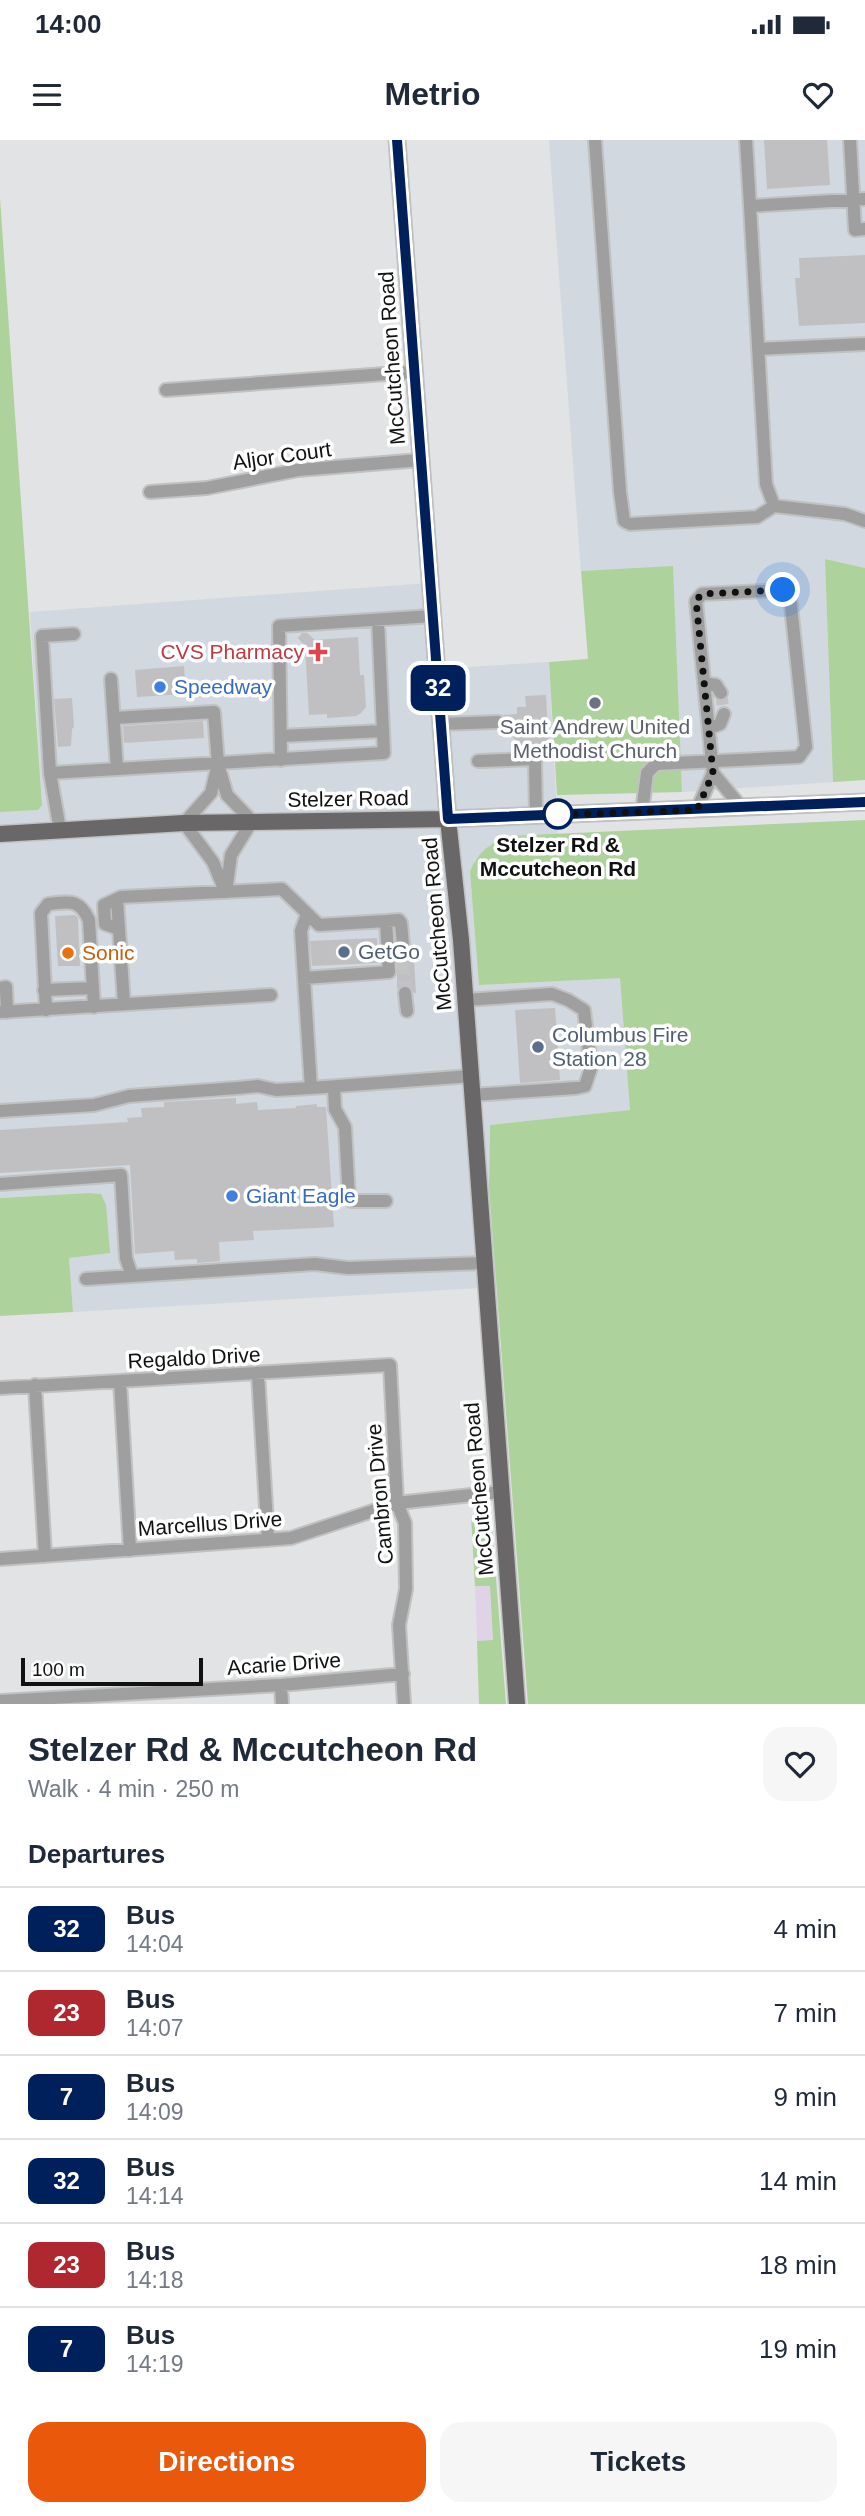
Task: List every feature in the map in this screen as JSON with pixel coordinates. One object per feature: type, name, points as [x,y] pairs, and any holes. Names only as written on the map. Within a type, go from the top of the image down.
[{"type":"main road","name":"McCutcheon Road","points":[[397,140],[419,460],[471,1076],[517,1704]]},
{"type":"main road","name":"Stelzer Road","points":[[0,834],[184,823],[448,819],[865,802]]},
{"type":"street","points":[[595,140],[623,519],[632,524],[757,517],[774,506],[845,514],[865,521]]},
{"type":"street","points":[[746,140],[766,484],[774,506]]},
{"type":"street","points":[[850,140],[859,199],[855,230],[865,229]]},
{"type":"street","points":[[750,206],[859,199]]},
{"type":"street","points":[[758,349],[865,344]]},
{"type":"street","points":[[166,390],[413,372]]},
{"type":"street","name":"Aljor Court","points":[[150,492],[207,488],[298,470],[419,460]]},
{"type":"street","points":[[642,812],[647,773],[656,764],[712,767],[799,757],[806,747],[790,597],[783,590],[702,594],[696,600],[712,767],[697,810]]},
{"type":"street","points":[[281,760],[279,626],[432,616]]},
{"type":"street","points":[[50,773],[384,753],[377,620]]},
{"type":"street","points":[[60,830],[50,773],[42,636],[74,634]]},
{"type":"street","points":[[111,679],[117,769]]},
{"type":"street","points":[[704,683],[716,685],[721,693]]},
{"type":"street","points":[[114,718],[214,712],[218,764],[227,795],[252,821],[231,855],[226,892]]},
{"type":"street","points":[[709,727],[720,724],[724,714]]},
{"type":"street","points":[[440,724],[498,722]]},
{"type":"street","points":[[281,736],[383,731]]},
{"type":"street","points":[[478,761],[535,759],[536,815]]},
{"type":"street","points":[[218,764],[211,793],[184,823],[213,862],[226,892]]},
{"type":"street","points":[[712,767],[742,808]]},
{"type":"street","points":[[124,1004],[119,929],[105,925],[104,905],[117,899],[282,890],[319,925],[399,920],[402,945]]},
{"type":"street","points":[[46,1010],[41,913],[48,904],[59,902],[75,902],[84,909],[89,920],[94,1007]]},
{"type":"street","points":[[307,914],[301,931],[311,1088]]},
{"type":"street","points":[[304,978],[389,971],[386,921]]},
{"type":"street","points":[[0,988],[6,987],[4,1012],[271,995]]},
{"type":"street","points":[[44,990],[93,988]]},
{"type":"street","points":[[405,993],[407,1011]]},
{"type":"street","points":[[465,1000],[552,994],[568,1000],[584,1010],[591,1068],[585,1086],[472,1095]]},
{"type":"street","points":[[0,1111],[93,1105],[129,1096],[258,1086],[276,1090],[471,1076]]},
{"type":"street","points":[[334,1087],[335,1109],[345,1127],[349,1199],[386,1201]]},
{"type":"street","points":[[0,1184],[121,1175],[126,1258],[132,1276]]},
{"type":"street","points":[[86,1279],[315,1264],[348,1269],[484,1264]]},
{"type":"street","name":"Regaldo Drive","points":[[0,1388],[390,1365]]},
{"type":"street","name":"Cambron Drive","points":[[390,1365],[397,1503],[405,1523],[406,1589],[399,1625],[404,1704]]},
{"type":"street","points":[[258,1374],[268,1540]]},
{"type":"street","points":[[120,1381],[130,1550]]},
{"type":"street","points":[[35,1385],[45,1556]]},
{"type":"street","name":"Marcellus Drive","points":[[0,1559],[291,1538],[397,1503],[500,1492]]},
{"type":"street","name":"Acarie Drive","points":[[0,1702],[154,1697],[402,1674]]},
{"type":"street","points":[[281,1685],[282,1704]]},
{"type":"shaded area","points":[[549,140],[865,140],[865,568],[825,559],[833,782],[682,792],[672,567],[581,571]]},
{"type":"shaded area","points":[[430,583],[435,669],[549,662],[558,836],[508,836],[475,859],[470,872],[479,985],[620,977],[630,1110],[490,1125],[489,1187],[497,1287],[73,1312],[69,1258],[109,1253],[101,1194],[0,1198],[0,812],[37,810],[42,804],[30,612]]},
{"type":"shaded area","points":[[475,1586],[490,1586],[493,1641],[477,1641]]},
{"type":"green space","points":[[0,198],[42,805],[38,810],[0,812]]},
{"type":"green space","points":[[825,559],[865,568],[865,780],[833,782]]},
{"type":"green space","points":[[673,566],[682,792],[557,795],[549,662],[588,659],[581,571]]},
{"type":"green space","points":[[865,820],[865,1704],[528,1704],[489,1187],[490,1125],[630,1110],[620,978],[479,985],[470,872],[485,849],[508,836]]},
{"type":"green space","points":[[101,1194],[106,1205],[110,1253],[69,1258],[73,1312],[0,1316],[0,1198]]},
{"type":"green space","points":[[471,1516],[485,1517],[492,1529],[506,1704],[479,1704],[477,1641],[493,1640],[490,1586],[475,1586]]},
{"type":"building","points":[[764,140],[827,140],[830,185],[767,189]]},
{"type":"building","points":[[865,255],[865,323],[799,326],[795,278],[800,278],[799,258]]},
{"type":"building","name":"CVS Pharmacy","points":[[302,633],[307,633],[315,640],[358,637],[360,675],[364,675],[366,707],[361,713],[356,716],[327,718],[327,714],[309,715],[305,646],[298,638]]},
{"type":"building","points":[[184,666],[186,694],[137,697],[135,670]]},
{"type":"building","points":[[546,695],[549,751],[526,751],[512,736],[501,737],[501,730],[507,722],[503,715],[517,714],[517,707],[526,707],[525,696]]},
{"type":"building","points":[[72,698],[74,727],[71,746],[58,747],[54,699]]},
{"type":"building","name":"Speedway","points":[[203,721],[204,738],[124,743],[123,726]]},
{"type":"building","name":"Sonic","points":[[75,915],[78,918],[80,966],[58,966],[55,916]]},
{"type":"building","name":"GetGo","points":[[377,938],[378,963],[312,966],[310,941]]},
{"type":"building","points":[[412,944],[416,993],[408,985],[403,984],[397,989],[397,951],[403,954]]},
{"type":"building","name":"Columbus Fire Station 28","points":[[555,1008],[560,1080],[520,1083],[515,1010]]},
{"type":"building","name":"Giant Eagle","points":[[236,1098],[236,1104],[257,1102],[258,1110],[317,1104],[317,1107],[326,1107],[334,1227],[253,1231],[254,1240],[219,1242],[220,1261],[197,1263],[197,1259],[175,1260],[174,1251],[135,1254],[130,1165],[0,1173],[0,1130],[128,1122],[127,1118],[142,1117],[141,1108],[164,1107],[164,1102]]},
{"type":"tunnel","points":[[721,693],[724,714]]},
{"type":"tunnel","points":[[403,945],[405,993]]},
{"type":"bus line","name":"32","points":[[397,140],[448,819],[865,802]]},
{"type":"place","name":"CVS Pharmacy","points":[[318,652]]},
{"type":"place","name":"Speedway","points":[[160,687]]},
{"type":"place","name":"Saint Andrew United Methodist Church","points":[[595,703]]},
{"type":"place","name":"Stelzer Rd & Mccutcheon Rd","points":[[558,814]]},
{"type":"place","name":"GetGo","points":[[344,952]]},
{"type":"place","name":"Sonic","points":[[68,953]]},
{"type":"place","name":"Columbus Fire Station 28","points":[[538,1047]]},
{"type":"place","name":"Giant Eagle","points":[[232,1196]]},
{"type":"route","points":[[558,814],[554,815],[697,810],[713,773],[696,600],[702,594],[783,590]]}]
